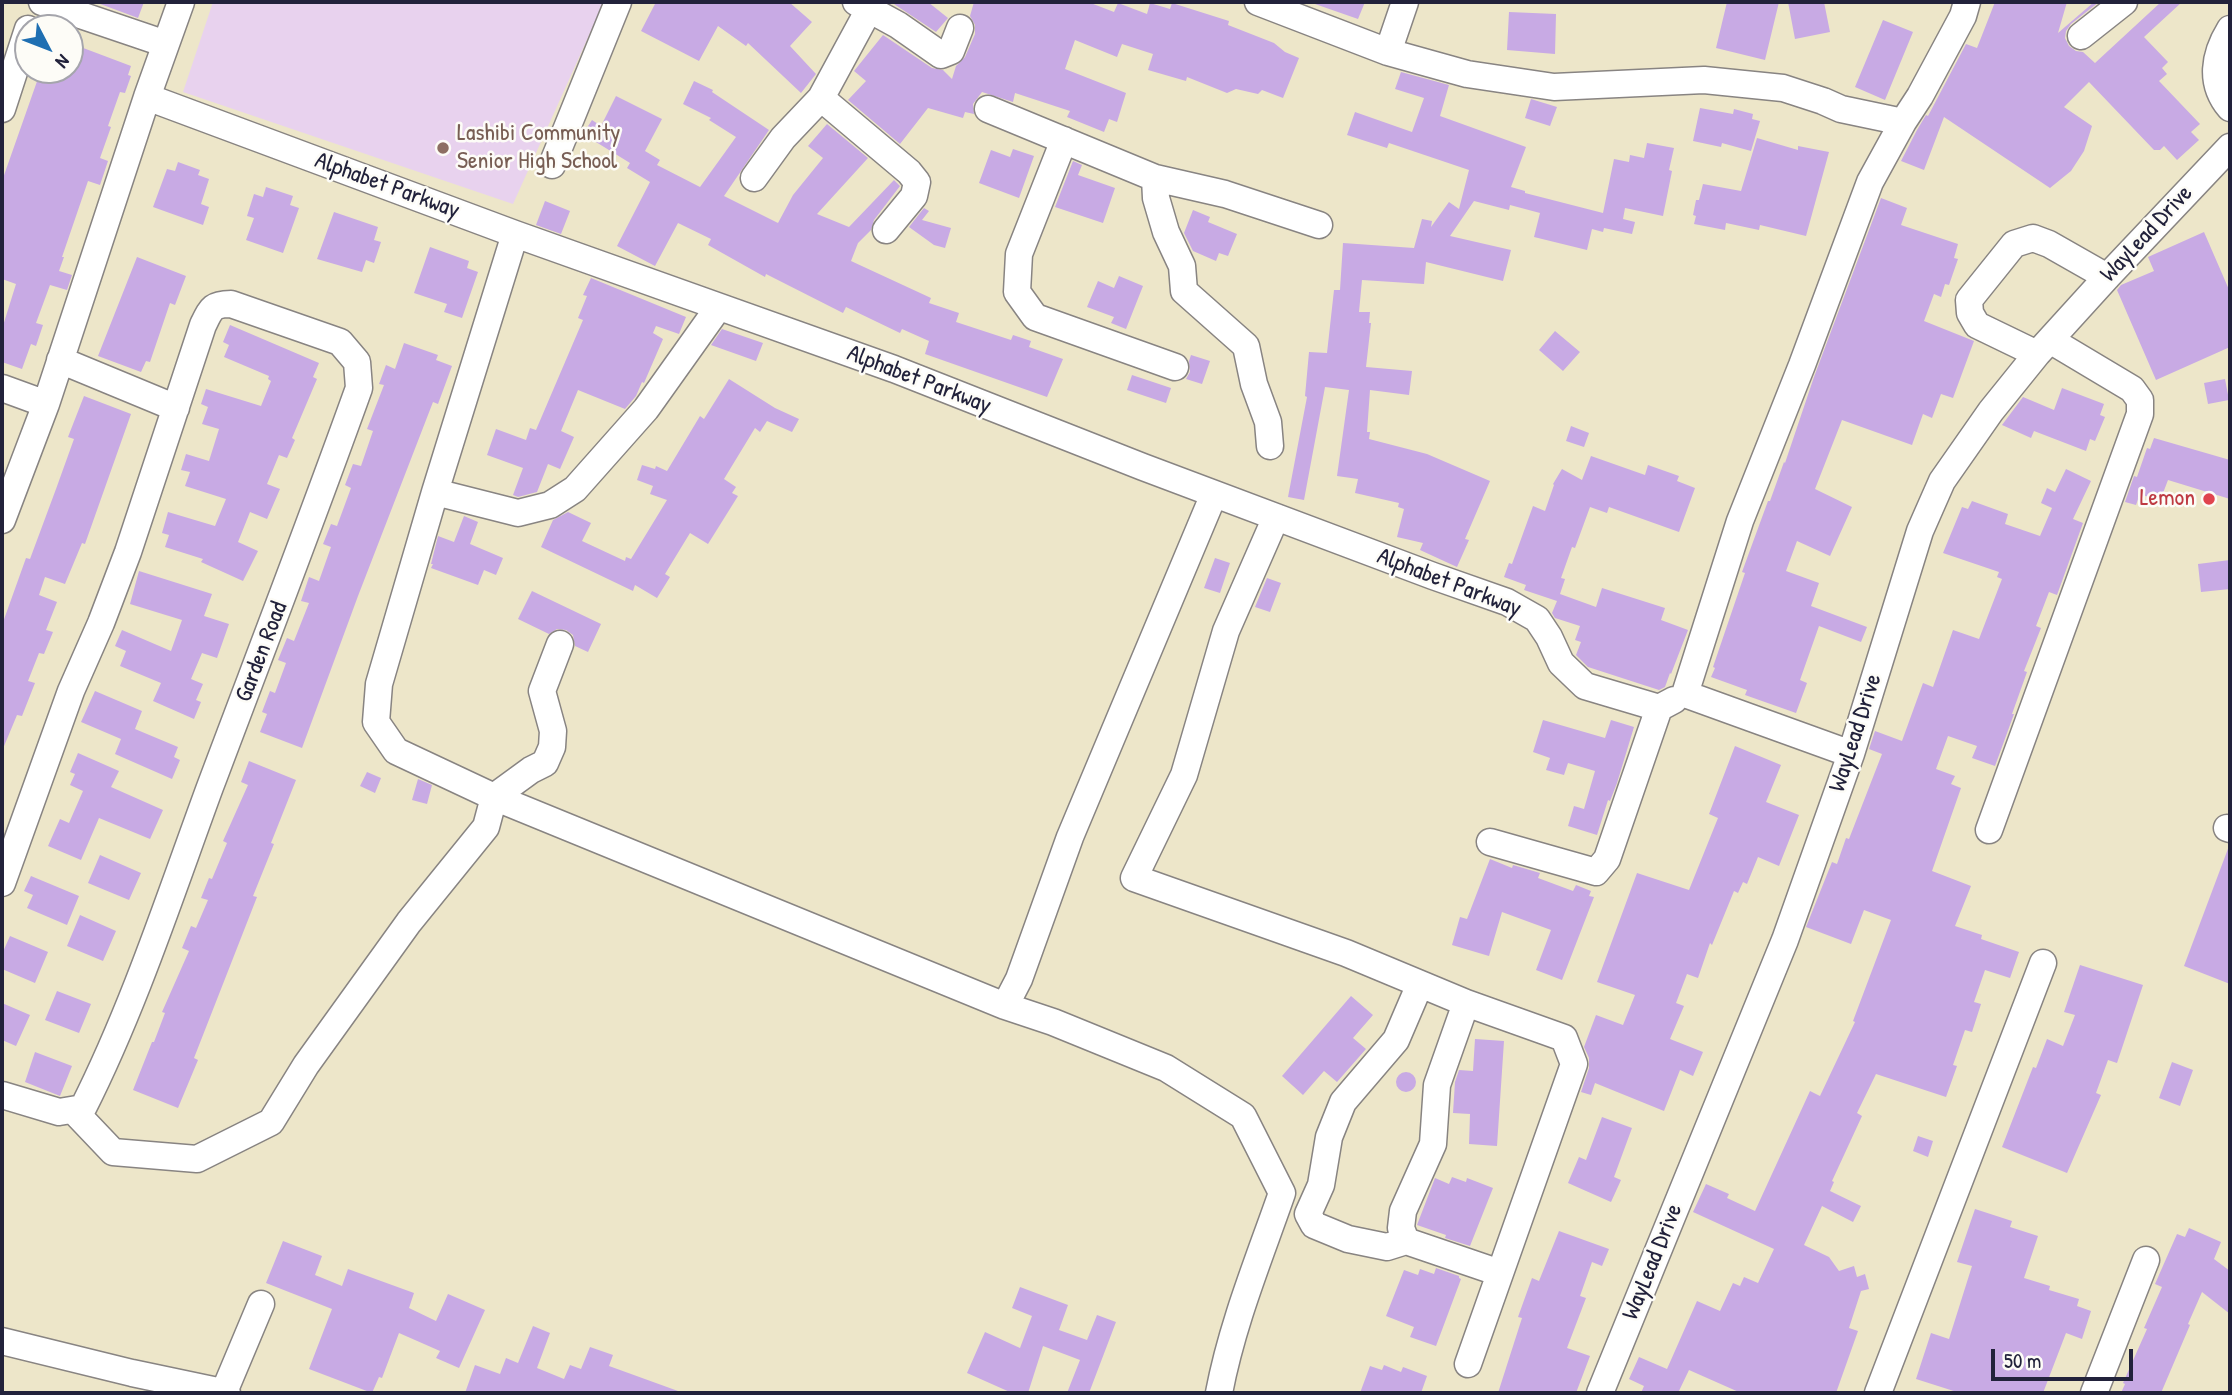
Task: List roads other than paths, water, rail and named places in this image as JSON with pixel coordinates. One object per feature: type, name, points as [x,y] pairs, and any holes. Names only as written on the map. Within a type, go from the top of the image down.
[{"type":"street","points":[[39,2],[166,44]]},
{"type":"street","points":[[2,520],[46,404],[181,2]]},
{"type":"street","points":[[552,165],[618,2]]},
{"type":"street","points":[[1258,2],[1388,52],[1467,74],[1554,87],[1704,80],[1783,88],[1823,100],[1841,109],[1903,122]]},
{"type":"street","points":[[1388,52],[1405,2]]},
{"type":"street","points":[[1490,842],[1595,872],[1607,859],[1659,708],[1685,694],[1740,521],[1870,182],[1934,70],[1963,16],[1967,2]]},
{"type":"street","points":[[2081,36],[2124,2]]},
{"type":"street","points":[[754,178],[783,138],[821,98],[866,4],[941,55],[951,51],[960,28]]},
{"type":"street","points":[[2230,29],[2216,65],[2216,82],[2223,100],[2230,108]]},
{"type":"street","points":[[2,109],[14,72]]},
{"type":"street","name":"Alphabet Parkway","points":[[147,97],[718,308],[894,369],[1214,494],[1507,602],[1537,619],[1561,663],[1586,686],[1659,708]]},
{"type":"street","points":[[821,98],[909,172],[917,182],[914,196],[886,230]]},
{"type":"street","points":[[988,108],[1155,178],[1225,194],[1319,225]]},
{"type":"street","points":[[1064,140],[1018,254],[1017,292],[1035,317],[1175,367]]},
{"type":"street","name":"WayLead Drive","points":[[1600,1393],[1785,940],[1851,754],[1920,531],[1942,481],[1991,411],[2044,347],[2107,276],[2230,147]]},
{"type":"street","points":[[1155,178],[1156,198],[1166,232],[1182,266],[1184,291],[1246,346],[1254,384],[1268,422],[1269,446]]},
{"type":"street","points":[[515,234],[379,684],[376,722],[396,751],[494,797],[1005,1006],[1054,1022],[1166,1068],[1243,1116],[1282,1193],[1251,1276],[1224,1366],[1219,1393]]},
{"type":"street","points":[[1989,830],[2140,414],[2140,400],[2132,389],[2044,347],[1978,325],[1970,313],[1969,300],[2014,244],[2033,238],[2107,276]]},
{"type":"street","name":"Garden Road","points":[[2,883],[71,691],[128,552],[203,325],[212,307],[231,304],[340,342],[357,362],[359,388],[186,858],[101,1073],[83,1108],[74,1110]]},
{"type":"street","points":[[435,492],[519,513],[550,505],[575,489],[646,409],[718,308]]},
{"type":"street","points":[[60,360],[176,408]]},
{"type":"street","points":[[2,388],[46,404]]},
{"type":"street","points":[[1005,1006],[1019,979],[1070,837],[1214,494]]},
{"type":"street","points":[[1276,517],[1226,631],[1184,775],[1134,878],[1346,953],[1466,1003],[1564,1038],[1574,1064],[1468,1364]]},
{"type":"street","points":[[2,1095],[59,1112],[74,1110],[113,1152],[197,1159],[271,1122],[306,1065],[409,922],[486,827],[494,797],[545,763],[552,747],[553,730],[542,691],[560,644]]},
{"type":"street","points":[[1685,694],[1851,754]]},
{"type":"street","points":[[1878,1393],[2043,963]]},
{"type":"street","points":[[1420,984],[1396,1040],[1342,1102],[1329,1137],[1321,1185],[1308,1214],[1314,1225],[1348,1239],[1387,1247],[1406,1241],[1500,1273]]},
{"type":"street","points":[[1406,1241],[1401,1228],[1403,1211],[1433,1144],[1437,1085],[1466,1003]]},
{"type":"street","points":[[2094,1393],[2146,1260]]},
{"type":"street","points":[[2,1341],[226,1393],[261,1304]]},
{"type":"place","name":"Lashibi Community Senior High School","points":[[443,148]]},
{"type":"place","name":"Lemon","points":[[2209,499]]}]
